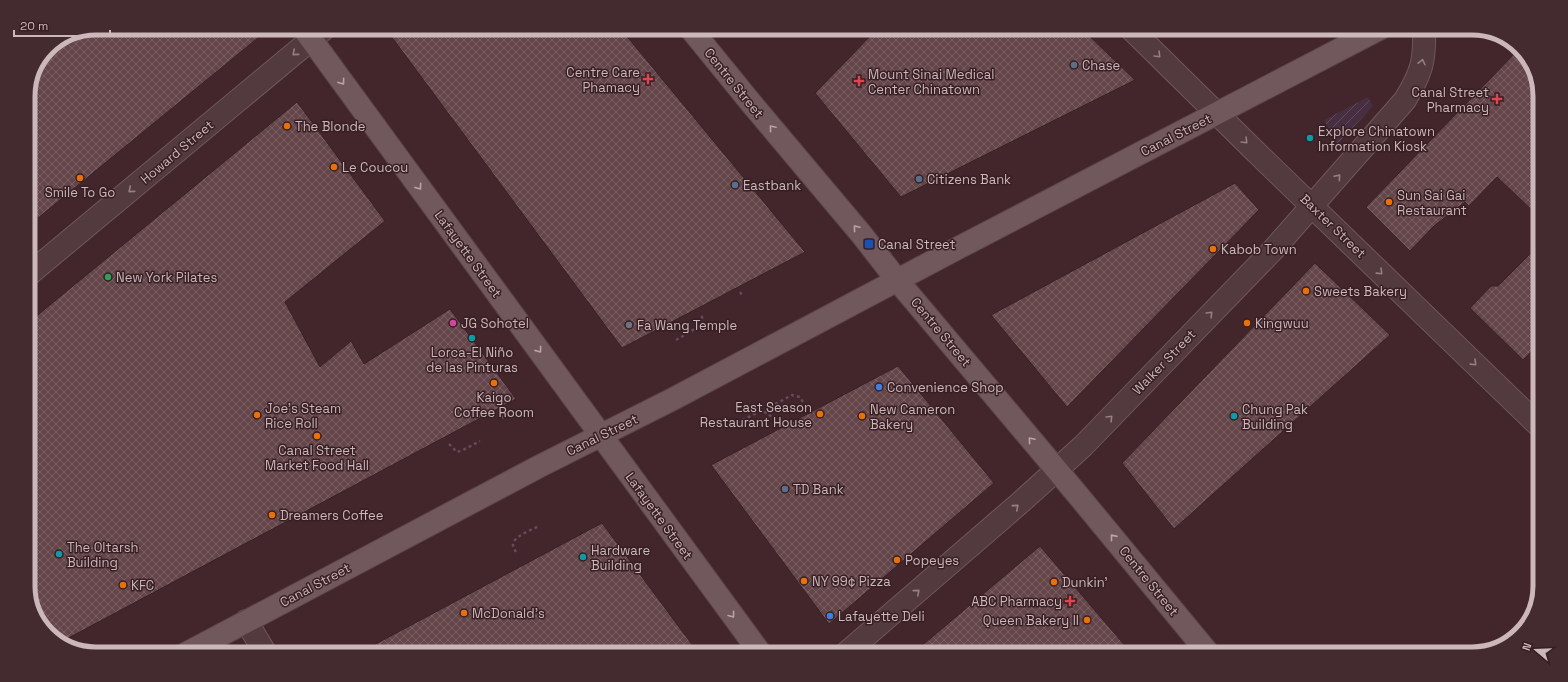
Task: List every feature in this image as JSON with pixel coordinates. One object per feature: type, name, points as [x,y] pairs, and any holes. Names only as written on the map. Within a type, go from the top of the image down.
[{"type":"main road","name":"Lafayette Street","points":[[315,35],[601,436],[757,647]]},
{"type":"main road","name":"Centre Street","points":[[696,35],[751,104],[1057,469],[1203,647]]},
{"type":"main road","name":"Canal Street","points":[[198,647],[540,466],[667,402],[897,280],[1368,35]]},
{"type":"street","name":"Howard Street","points":[[35,265],[309,35]]},
{"type":"street","name":"Baxter Street","points":[[1137,35],[1533,420]]},
{"type":"street","name":"Walker Street","points":[[853,647],[1083,446],[1273,250],[1405,100],[1421,70],[1424,55],[1424,35]]},
{"type":"street","points":[[246,621],[262,647]]},
{"type":"path","points":[[676,340],[700,326],[703,321],[702,313]]},
{"type":"path","points":[[770,407],[792,395],[800,397],[802,402]]},
{"type":"path","points":[[737,423],[760,411],[768,412],[772,418]]},
{"type":"path","points":[[502,416],[504,420]]},
{"type":"path","points":[[449,444],[457,452],[480,441]]},
{"type":"path","points":[[516,552],[513,546],[514,541],[539,526]]},
{"type":"shaded area","points":[[1368,97],[1373,106],[1337,145],[1324,120]]},
{"type":"building","points":[[96,35],[261,35],[38,218],[35,214],[35,92],[41,69],[56,50],[77,38]]},
{"type":"building","points":[[390,35],[626,35],[805,252],[622,348]]},
{"type":"building","points":[[871,35],[1088,35],[1135,80],[901,197],[815,93]]},
{"type":"building","points":[[1515,53],[1518,56],[1527,69],[1533,92],[1533,211],[1497,177],[1469,206],[1465,202],[1434,226],[1410,251],[1366,207]]},
{"type":"building","points":[[297,102],[385,221],[285,302],[320,367],[351,341],[364,364],[450,309],[516,399],[66,639],[53,629],[45,620],[38,605],[35,590],[35,317]]},
{"type":"building","points":[[1235,183],[1259,210],[1067,407],[991,315]]},
{"type":"building","points":[[1533,251],[1533,350],[1523,360],[1470,308],[1491,286],[1498,286]]},
{"type":"building","name":"Chung Pak Building","points":[[1315,263],[1390,335],[1174,529],[1122,463]]},
{"type":"building","points":[[898,366],[994,483],[829,624],[711,465]]},
{"type":"building","name":"Hardware Building","points":[[602,523],[694,647],[370,647]]},
{"type":"building","points":[[1040,546],[1126,647],[920,647]]},
{"type":"place","name":"Chase","points":[[1074,65]]},
{"type":"place","name":"Centre Care Phamacy","points":[[648,79]]},
{"type":"place","name":"Mount Sinai Medical Center Chinatown","points":[[859,81]]},
{"type":"place","name":"Canal Street Pharmacy","points":[[1497,99]]},
{"type":"place","name":"The Blonde","points":[[287,126]]},
{"type":"place","name":"Explore Chinatown Information Kiosk","points":[[1310,138]]},
{"type":"place","name":"Le Coucou","points":[[334,167]]},
{"type":"place","name":"Smile To Go","points":[[80,178]]},
{"type":"place","name":"Citizens Bank","points":[[919,179]]},
{"type":"place","name":"Eastbank","points":[[735,185]]},
{"type":"place","name":"Sun Sai Gai Restaurant","points":[[1389,202]]},
{"type":"place","name":"Canal Street","points":[[869,244]]},
{"type":"place","name":"Kabob Town","points":[[1213,249]]},
{"type":"place","name":"New York Pilates","points":[[108,277]]},
{"type":"place","name":"Sweets Bakery","points":[[1306,291]]},
{"type":"place","name":"JG Sohotel","points":[[453,323]]},
{"type":"place","name":"Kingwuu","points":[[1247,323]]},
{"type":"place","name":"Fa Wang Temple","points":[[629,325]]},
{"type":"place","name":"Lorca-El Niño de las Pinturas","points":[[472,338]]},
{"type":"place","name":"Kaigo Coffee Room","points":[[494,383]]},
{"type":"place","name":"Convenience Shop","points":[[879,387]]},
{"type":"place","name":"East Season Restaurant House","points":[[820,414]]},
{"type":"place","name":"Joe's Steam Rice Roll","points":[[257,415]]},
{"type":"place","name":"New Cameron Bakery","points":[[862,416]]},
{"type":"place","name":"Chung Pak Building","points":[[1234,416]]},
{"type":"place","name":"Canal Street Market Food Hall","points":[[317,436]]},
{"type":"place","name":"TD Bank","points":[[785,489]]},
{"type":"place","name":"Dreamers Coffee","points":[[272,515]]},
{"type":"place","name":"The Oltarsh Building","points":[[59,554]]},
{"type":"place","name":"Hardware Building","points":[[583,557]]},
{"type":"place","name":"Popeyes","points":[[897,560]]},
{"type":"place","name":"NY 99¢ Pizza","points":[[804,581]]},
{"type":"place","name":"Dunkin'","points":[[1054,582]]},
{"type":"place","name":"KFC","points":[[123,585]]},
{"type":"place","name":"ABC Pharmacy","points":[[1070,601]]},
{"type":"place","name":"McDonald's","points":[[464,613]]},
{"type":"place","name":"Lafayette Deli","points":[[830,616]]},
{"type":"place","name":"Queen Bakery II","points":[[1087,620]]}]
